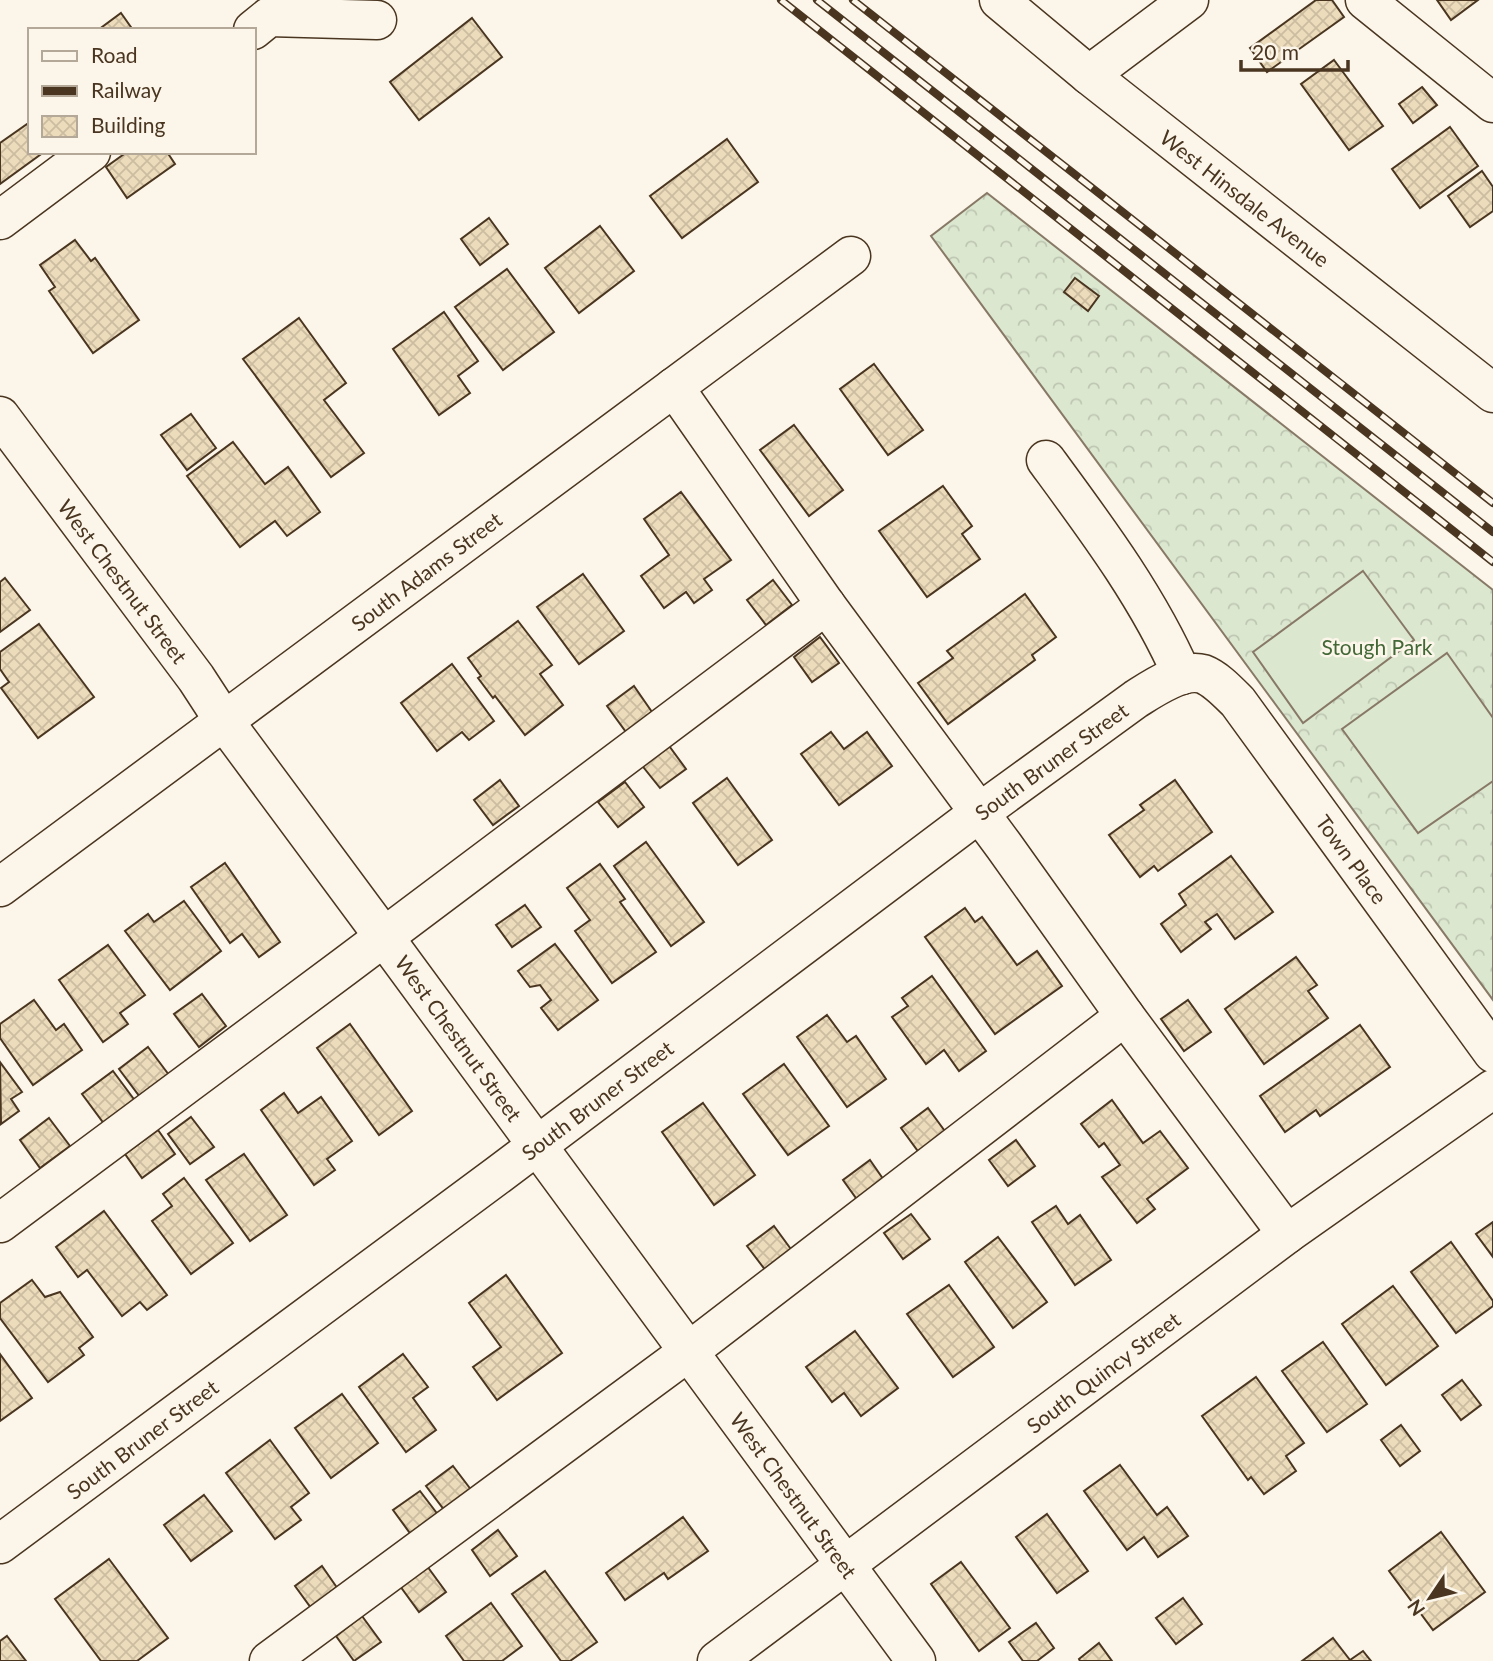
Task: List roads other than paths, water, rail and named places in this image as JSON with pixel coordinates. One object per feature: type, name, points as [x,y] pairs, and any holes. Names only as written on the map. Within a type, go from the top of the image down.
[{"type":"street","name":"West Hinsdale Avenue","points":[[999,0],[1088,75],[1493,393]]},
{"type":"street","points":[[1088,75],[1189,0]]},
{"type":"street","points":[[1365,0],[1493,103]]},
{"type":"street","points":[[256,28],[270,17],[377,20]]},
{"type":"street","points":[[0,220],[88,154]]},
{"type":"street","name":"South Adams Street","points":[[0,887],[851,256]]},
{"type":"street","points":[[674,387],[825,605],[1287,1234]]},
{"type":"street","name":"West Chestnut Street","points":[[0,416],[196,678],[224,721],[916,1661]]},
{"type":"street","name":"Town Place","points":[[1046,460],[1104,539],[1169,647],[1192,675],[1219,684],[1238,702],[1493,1053]]},
{"type":"street","points":[[0,1223],[825,605]]},
{"type":"street","name":"South Bruner Street","points":[[0,1544],[979,813],[1157,685],[1192,675]]},
{"type":"street","points":[[270,1661],[688,1352],[1125,1016]]},
{"type":"street","name":"South Quincy Street","points":[[717,1661],[1287,1234],[1493,1089]]},
{"type":"railway","points":[[781,0],[1493,562]]},
{"type":"railway","points":[[817,0],[1493,532]]},
{"type":"railway","points":[[853,0],[1493,503]]},
{"type":"park label","name":"Stough Park","points":[[1377,646]]}]
